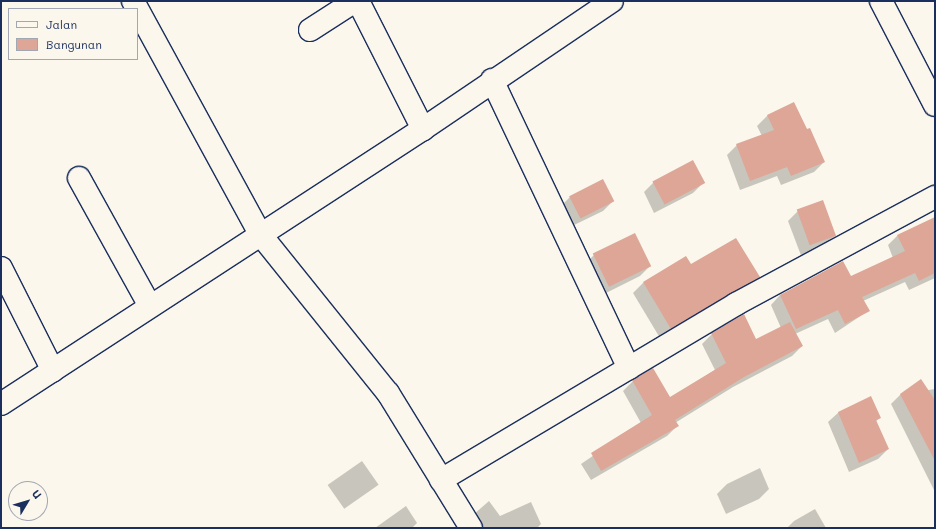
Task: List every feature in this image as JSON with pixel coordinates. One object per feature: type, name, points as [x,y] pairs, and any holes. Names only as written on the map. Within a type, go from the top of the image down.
[{"type":"street","points":[[310,30],[357,1],[423,129]]},
{"type":"street","points":[[1,404],[423,129],[492,80],[612,1]]},
{"type":"street","points":[[881,1],[935,105]]},
{"type":"street","points":[[138,10],[260,234],[388,392],[471,528]]},
{"type":"street","points":[[492,80],[629,368]]},
{"type":"street","points":[[79,178],[150,306]]},
{"type":"street","points":[[441,480],[736,304],[935,196]]},
{"type":"street","points":[[1,268],[53,371]]},
{"type":"building","points":[[794,102],[807,129],[810,128],[825,162],[791,176],[787,167],[750,181],[736,144],[774,130],[767,115]]},
{"type":"building","points":[[693,160],[705,183],[665,205],[652,182]]},
{"type":"building","points":[[603,179],[614,201],[580,219],[569,196]]},
{"type":"building","points":[[823,200],[836,236],[810,245],[797,210]]},
{"type":"building","points":[[935,217],[935,273],[919,281],[915,273],[862,297],[870,311],[845,324],[838,310],[796,329],[780,295],[843,261],[851,276],[905,251],[897,235]]},
{"type":"building","points":[[635,233],[651,266],[609,287],[593,254]]},
{"type":"building","points":[[736,238],[760,277],[671,329],[643,282],[686,256],[691,264]]},
{"type":"building","points":[[744,314],[756,339],[790,322],[803,346],[744,377],[675,420],[679,426],[601,471],[591,453],[652,415],[632,380],[653,368],[670,397],[726,363],[711,333]]},
{"type":"building","points":[[921,379],[935,400],[935,461],[900,394]]},
{"type":"building","points":[[871,396],[881,418],[876,420],[889,449],[859,463],[838,412]]}]
